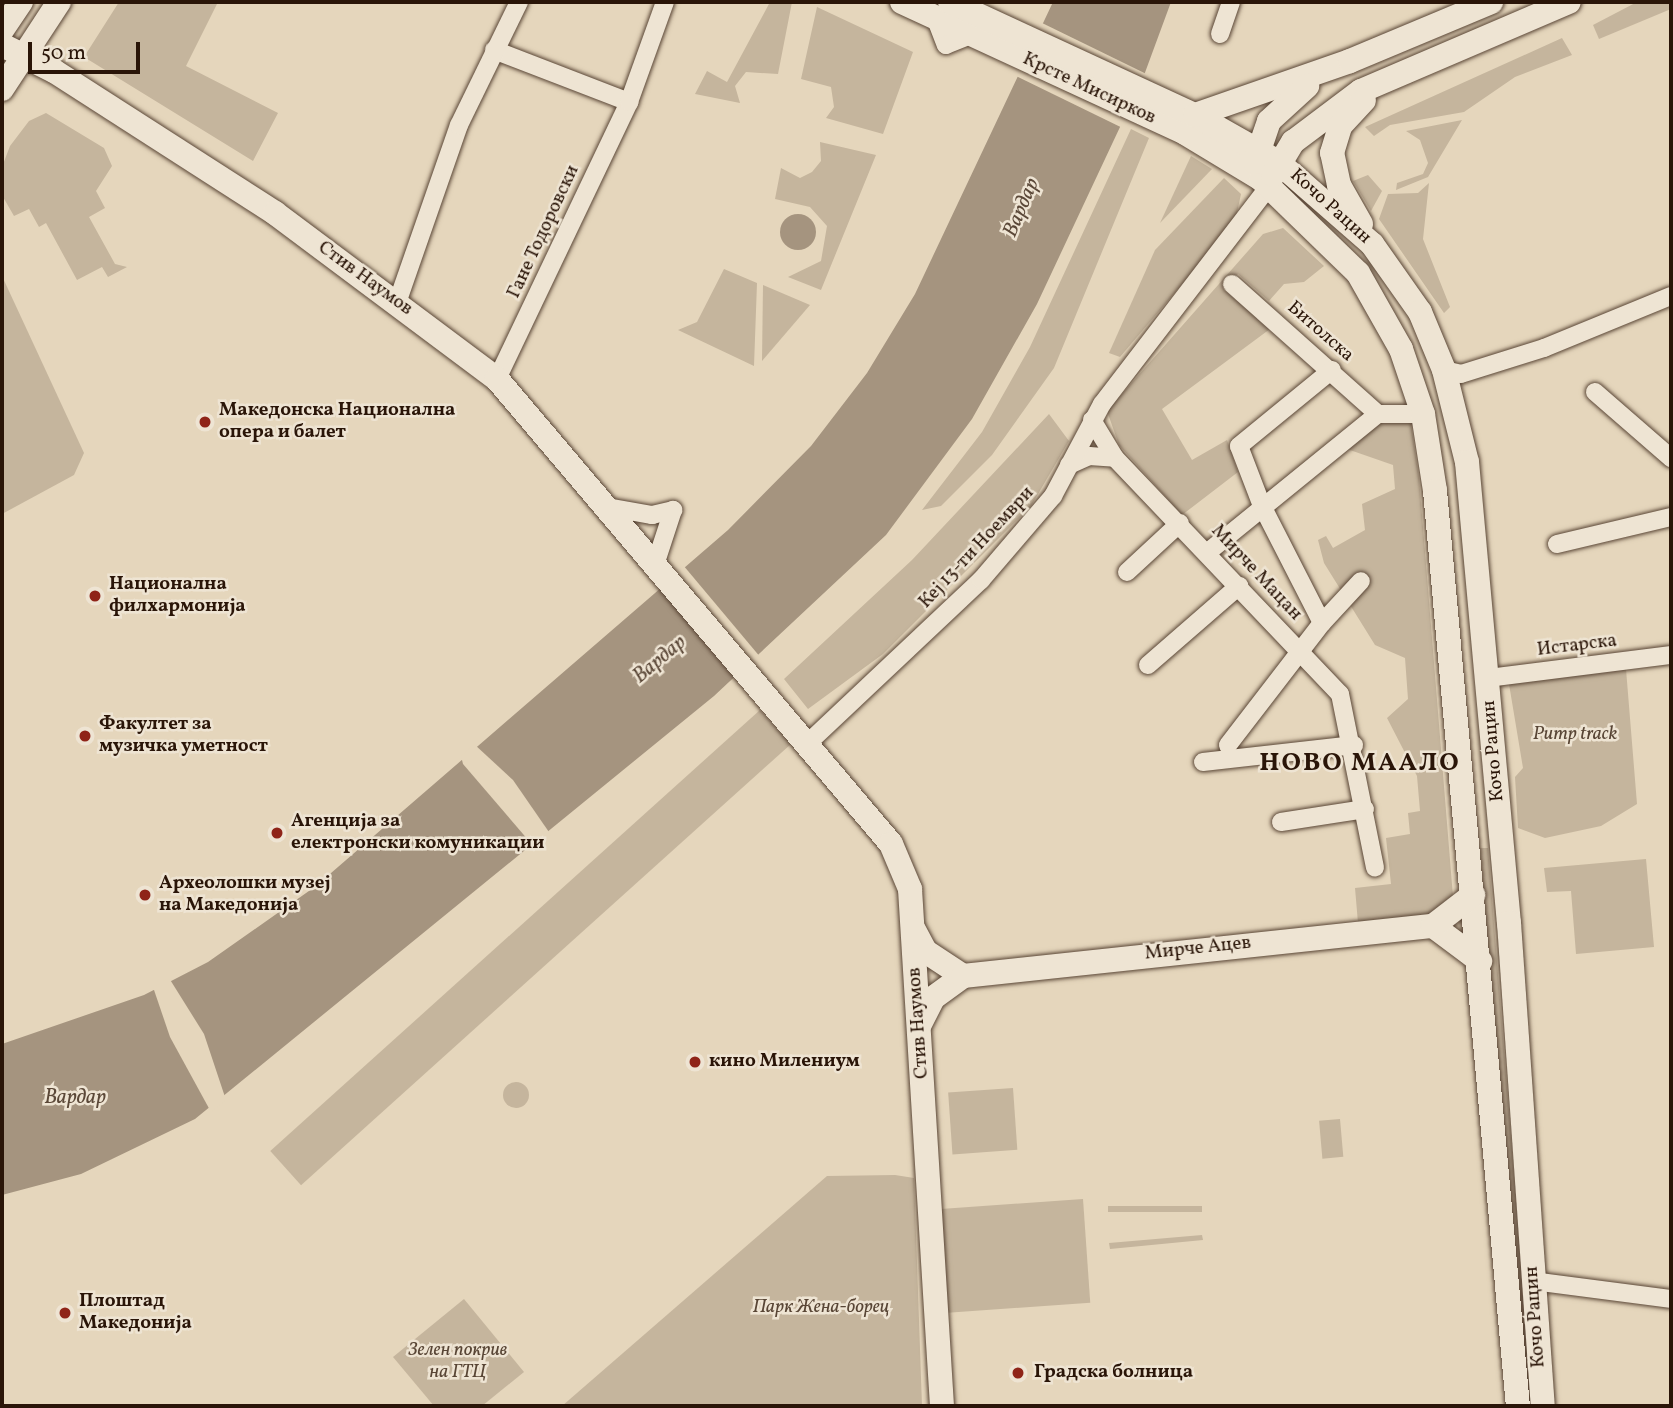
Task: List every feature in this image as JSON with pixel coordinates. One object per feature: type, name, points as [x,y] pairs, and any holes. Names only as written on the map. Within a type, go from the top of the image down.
[{"type":"street","points":[[2,30],[21,2]]},
{"type":"street","points":[[2,89],[13,50],[59,2]]},
{"type":"street","points":[[397,303],[459,125],[519,2]]},
{"type":"street","name":"Гане Тодоровски","points":[[498,379],[629,102],[665,2]]},
{"type":"street","name":"Крсте Мисирков","points":[[902,2],[977,18],[1190,124],[1264,167]]},
{"type":"street","points":[[1220,34],[1231,2]]},
{"type":"street","points":[[1190,124],[1490,2]]},
{"type":"street","points":[[1264,167],[1324,114],[1404,71],[1569,2]]},
{"type":"street","points":[[942,9],[946,45],[977,18]]},
{"type":"street","name":"Стив Наумов","points":[[13,50],[275,213],[498,379],[656,562],[901,858],[913,929],[942,1406]]},
{"type":"street","points":[[494,50],[629,102]]},
{"type":"street","points":[[1264,167],[1286,101],[1350,61]]},
{"type":"street","points":[[1372,244],[1339,185],[1333,143],[1355,107],[1404,71]]},
{"type":"street","name":"Крсте Мисирков","points":[[1190,124],[1224,154],[1264,167]]},
{"type":"street","name":"Кочо Рацин","points":[[1264,167],[1372,244],[1420,312],[1444,370],[1467,462],[1488,678],[1543,1406]]},
{"type":"street","name":"Кочо Рацин","points":[[1264,167],[1358,273],[1401,349],[1423,414],[1474,895],[1518,1406]]},
{"type":"street","name":"Кеј 13-ти Ноември","points":[[807,744],[981,580],[1054,496],[1092,420],[1264,167]]},
{"type":"street","name":"Битолска","points":[[1232,284],[1332,370],[1378,414]]},
{"type":"street","points":[[1444,370],[1461,374],[1544,348],[1671,296]]},
{"type":"street","points":[[1322,623],[1262,506],[1239,446],[1332,370]]},
{"type":"street","points":[[1595,392],[1671,458]]},
{"type":"street","points":[[1208,552],[1378,414],[1423,414]]},
{"type":"street","name":"Мирче Мацан","points":[[1092,420],[1115,458],[1208,552],[1340,694],[1351,727],[1375,868]]},
{"type":"street","points":[[1069,466],[1089,456],[1115,458]]},
{"type":"street","points":[[607,507],[652,515],[673,510],[656,562]]},
{"type":"street","points":[[1556,544],[1671,520]]},
{"type":"street","points":[[1128,572],[1180,523]]},
{"type":"street","points":[[1228,745],[1298,649],[1361,581]]},
{"type":"street","points":[[1148,665],[1239,586]]},
{"type":"street","name":"Истарска","points":[[1488,678],[1671,655]]},
{"type":"street","points":[[1203,762],[1354,745]]},
{"type":"street","points":[[1281,822],[1365,809]]},
{"type":"street","points":[[1474,895],[1433,926],[1480,961]]},
{"type":"street","name":"Мирче Ацев","points":[[963,976],[1433,926]]},
{"type":"street","points":[[913,929],[925,951],[963,976],[933,998],[920,1027]]},
{"type":"street","points":[[1533,1281],[1671,1299]]},
{"type":"street","points":[[1510,1406],[1516,1376]]},
{"type":"green space","points":[[119,2],[218,2],[186,66],[278,113],[253,161],[84,57]]},
{"type":"green space","points":[[770,2],[792,2],[778,74],[746,72],[735,86],[740,103],[695,94],[707,71],[727,82]]},
{"type":"green space","points":[[1637,2],[1671,2],[1671,9],[1599,39],[1593,25]]},
{"type":"green space","points":[[817,7],[913,52],[883,134],[826,118],[834,107],[831,87],[801,79]]},
{"type":"green space","points":[[1562,38],[1572,55],[1515,77],[1464,112],[1390,125],[1374,136],[1365,127]]},
{"type":"green space","points":[[46,113],[104,148],[112,166],[96,191],[105,208],[89,217],[115,264],[127,267],[108,277],[102,267],[77,280],[46,223],[39,227],[29,209],[14,216],[3,197],[2,167],[10,146],[29,121]]},
{"type":"green space","points":[[1462,120],[1428,177],[1396,190],[1397,183],[1423,174],[1428,163],[1420,140],[1406,131]]},
{"type":"green space","points":[[1131,129],[1149,138],[1054,368],[992,455],[941,506],[922,510],[982,432],[1030,347]]},
{"type":"green space","points":[[820,142],[876,155],[821,290],[788,277],[821,261],[827,226],[810,207],[775,199],[781,168],[800,178],[812,172],[821,161]]},
{"type":"green space","points":[[1191,156],[1212,169],[1160,223]]},
{"type":"green space","points":[[1368,175],[1382,191],[1371,211],[1353,181]]},
{"type":"green space","points":[[1224,178],[1241,194],[1235,222],[1120,357],[1109,353],[1155,250]]},
{"type":"green space","points":[[1429,183],[1423,239],[1450,307],[1444,313],[1379,219],[1388,194],[1418,193]]},
{"type":"green space","points":[[1283,228],[1324,266],[1304,282],[1284,284],[1269,301],[1238,274],[1224,290],[1270,329],[1162,409],[1192,460],[1227,440],[1238,472],[1182,515],[1119,445],[1107,411],[1263,234]]},
{"type":"green space","points":[[724,269],[757,283],[754,366],[678,330],[697,322]]},
{"type":"green space","points":[[2,276],[84,453],[74,475],[2,514]]},
{"type":"green space","points":[[763,285],[810,305],[762,361]]},
{"type":"green space","points":[[1049,414],[1069,441],[1031,506],[883,654],[808,709],[784,679],[912,560]]},
{"type":"green space","points":[[1403,418],[1411,424],[1419,478],[1453,897],[1436,914],[1358,923],[1355,888],[1391,884],[1386,838],[1410,834],[1408,813],[1420,811],[1417,776],[1387,718],[1408,699],[1405,658],[1375,645],[1324,563],[1318,540],[1326,536],[1333,548],[1365,530],[1362,504],[1395,489],[1393,465],[1347,449],[1382,421]]},
{"type":"green space","name":"Pump track","points":[[1626,669],[1637,804],[1601,826],[1545,838],[1518,828],[1515,777],[1523,768],[1509,684]]},
{"type":"green space","points":[[760,710],[791,744],[301,1185],[270,1151]]},
{"type":"green space","points":[[1480,848],[1488,848],[1532,1406],[1527,1406]]},
{"type":"green space","points":[[1646,859],[1654,947],[1576,954],[1571,891],[1547,892],[1544,868]]},
{"type":"green space","points":[[516,1082],[526,1085],[529,1095],[526,1105],[516,1108],[506,1105],[503,1095],[506,1085]]},
{"type":"green space","points":[[1013,1088],[1017,1150],[952,1154],[948,1093]]},
{"type":"green space","points":[[1340,1119],[1343,1157],[1322,1159],[1319,1121]]},
{"type":"green space","name":"Парк Жена-борец","points":[[895,1175],[914,1178],[922,1406],[562,1406],[827,1176]]},
{"type":"green space","points":[[1083,1199],[1090,1303],[938,1313],[930,1210]]},
{"type":"green space","points":[[1108,1206],[1202,1206],[1202,1212],[1108,1212]]},
{"type":"green space","points":[[1202,1235],[1203,1240],[1110,1249],[1109,1243]]},
{"type":"green space","name":"Зелен покрив на ГТЦ","points":[[464,1299],[524,1372],[482,1406],[434,1406],[393,1357]]},
{"type":"water","name":"Вардар","points":[[1053,2],[1171,2],[1143,78],[1037,304],[972,419],[886,535],[714,696],[195,1119],[81,1174],[2,1195],[2,1044],[144,995],[208,962],[316,886],[728,530],[811,446],[867,373],[915,294]]},
{"type":"water","points":[[798,214],[811,219],[816,232],[811,245],[798,250],[785,245],[780,232],[785,219]]},
{"type":"pier","points":[[1040,22],[1147,74],[1121,127],[1014,75]]},
{"type":"pier","points":[[683,565],[763,660],[737,681],[658,586]]},
{"type":"pier","points":[[474,744],[513,780],[551,835],[535,848],[463,764],[461,756]]},
{"type":"pier","points":[[169,978],[204,1034],[226,1100],[211,1112],[170,1037],[153,987]]},
{"type":"place","name":"Македонска Национална опера и балет","points":[[205,422]]},
{"type":"place","name":"Национална филхармонија","points":[[95,596]]},
{"type":"place","name":"Факултет за музичка уметност","points":[[85,736]]},
{"type":"place","name":"Агенција за електронски комуникации","points":[[277,833]]},
{"type":"place","name":"Археолошки музеј на Македонија","points":[[145,895]]},
{"type":"place","name":"кино Милениум","points":[[695,1062]]},
{"type":"place","name":"Плоштад Македонија","points":[[65,1313]]},
{"type":"place","name":"Градска болница","points":[[1018,1373]]},
{"type":"district","name":"НОВО МААЛО","points":[[1360,764]]}]
